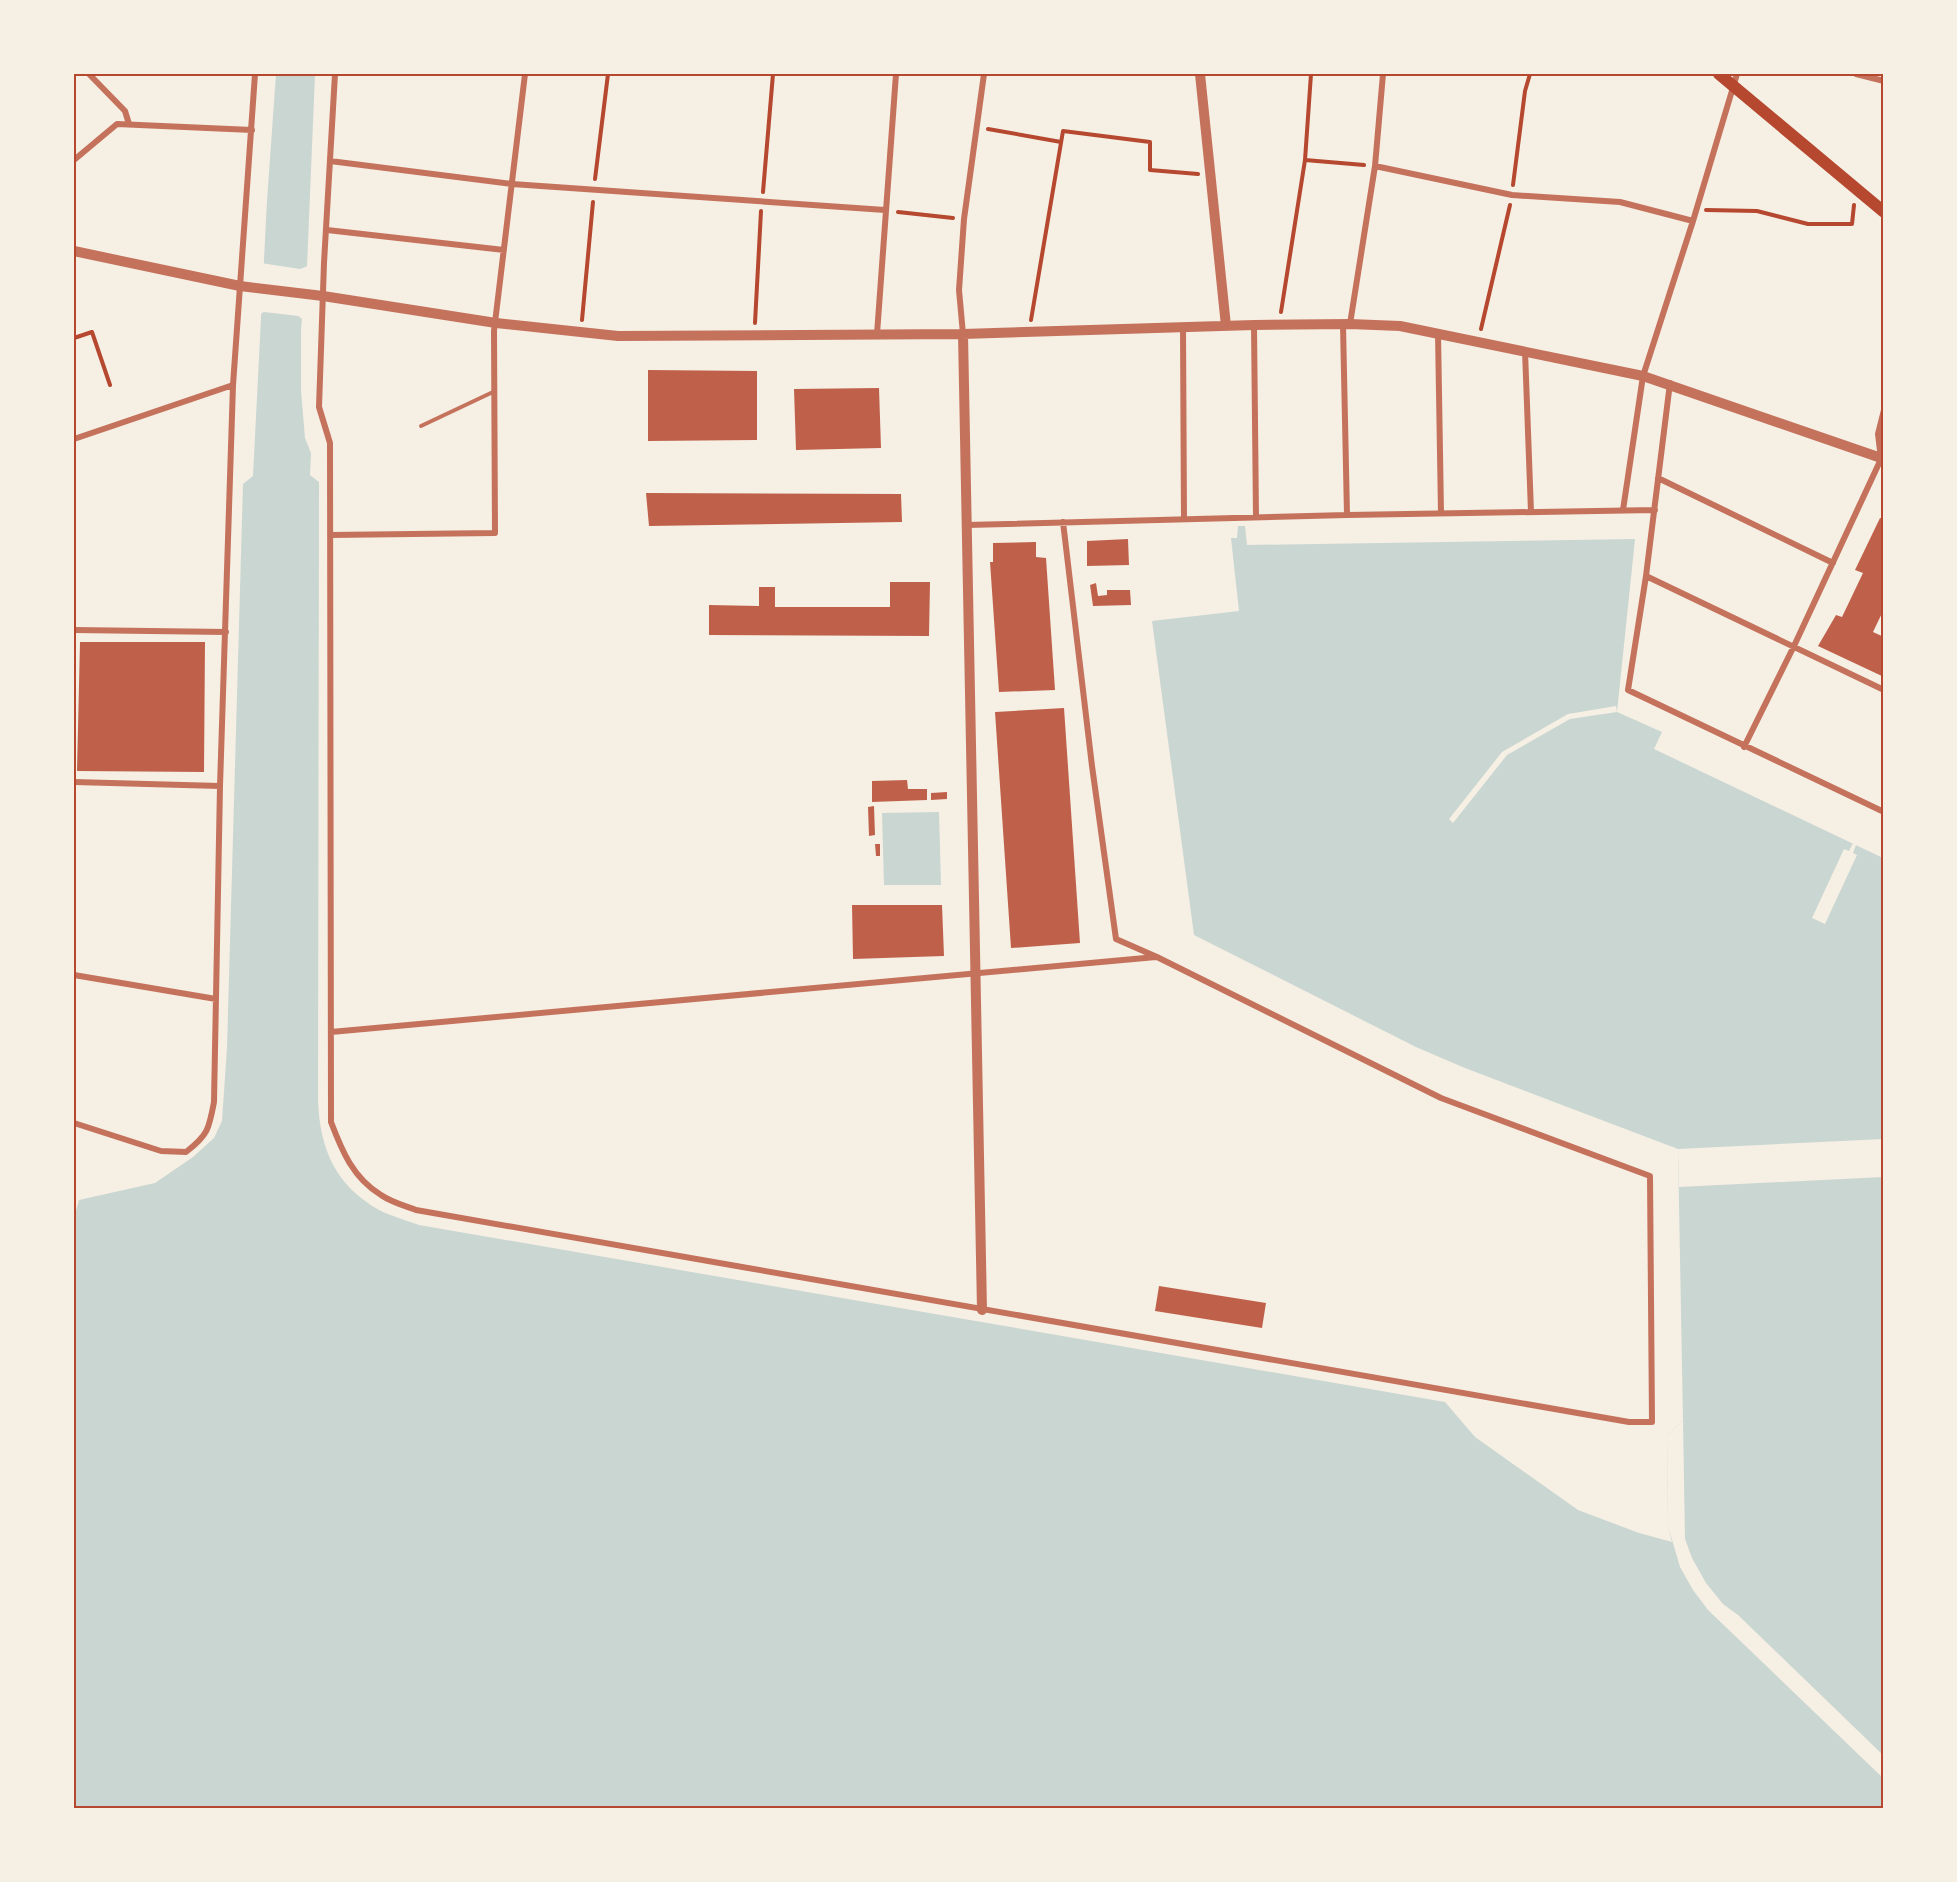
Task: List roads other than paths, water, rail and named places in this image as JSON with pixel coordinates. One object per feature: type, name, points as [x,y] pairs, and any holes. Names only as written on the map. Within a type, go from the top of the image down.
[{"type":"main road","points":[[1719,74],[1884,212]]},
{"type":"street","points":[[89,74],[125,111],[129,124]]},
{"type":"street","points":[[74,1123],[161,1151],[186,1152],[204,1138],[214,1102],[220,786],[233,385],[244,286],[255,74]]},
{"type":"street","points":[[335,74],[327,230],[319,296],[319,407],[330,443],[331,1122],[344,1157],[360,1178],[381,1196],[416,1210],[1617,1420],[1652,1422],[1650,1176],[1441,1098],[1157,957],[1116,939],[1092,766],[1063,522]]},
{"type":"street","points":[[330,535],[495,533],[493,392],[496,323],[525,74]]},
{"type":"street","points":[[877,334],[896,74]]},
{"type":"street","points":[[982,1310],[963,334],[959,290],[964,219],[984,74]]},
{"type":"street","points":[[1200,74],[1226,326]]},
{"type":"street","points":[[1347,514],[1346,324],[1375,166],[1383,74]]},
{"type":"street","points":[[1623,510],[1643,376],[1694,221],[1737,74]]},
{"type":"street","points":[[1856,74],[1884,81]]},
{"type":"street","points":[[74,160],[117,124],[252,130]]},
{"type":"street","points":[[330,161],[512,184],[885,210]]},
{"type":"street","points":[[1375,166],[1512,195],[1620,202],[1694,221]]},
{"type":"street","points":[[327,230],[504,250]]},
{"type":"street","points":[[74,251],[244,286],[496,323],[618,336],[963,334],[1254,325],[1400,326],[1670,383],[1882,459]]},
{"type":"street","points":[[1254,325],[1256,517]]},
{"type":"street","points":[[1183,328],[1184,519]]},
{"type":"street","points":[[1438,333],[1441,513]]},
{"type":"street","points":[[1526,351],[1531,512]]},
{"type":"street","points":[[1670,383],[1646,576],[1628,690],[1884,812]]},
{"type":"street","points":[[74,439],[233,385]]},
{"type":"street","points":[[1744,747],[1882,459],[1878,434],[1884,410]]},
{"type":"street","points":[[1658,478],[1833,562]]},
{"type":"street","points":[[966,525],[1347,514],[1655,510]]},
{"type":"street","points":[[1646,576],[1884,690]]},
{"type":"street","points":[[74,630],[226,632]]},
{"type":"street","points":[[74,782],[220,786]]},
{"type":"street","points":[[331,1032],[1157,957]]},
{"type":"street","points":[[74,975],[216,999]]},
{"type":"lane","points":[[421,426],[493,392]]}]
